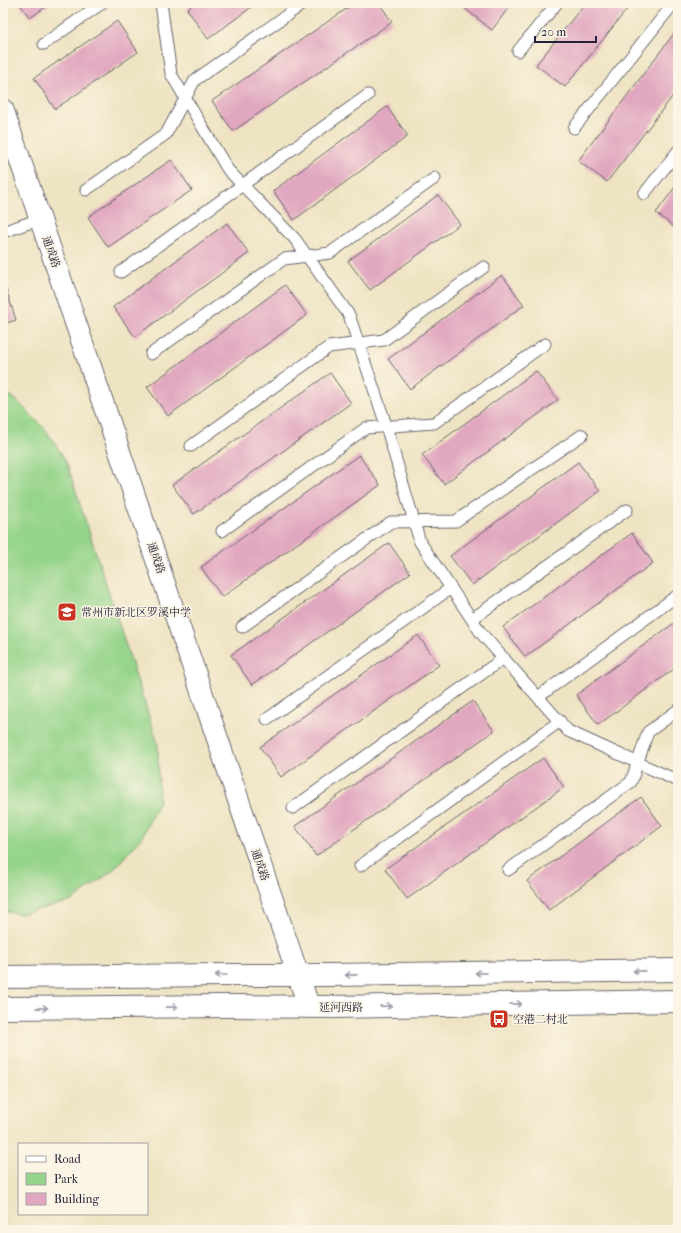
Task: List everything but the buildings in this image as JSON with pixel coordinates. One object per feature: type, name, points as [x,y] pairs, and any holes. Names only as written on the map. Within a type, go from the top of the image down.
[{"type":"street","name":"通成路","points":[[3,110],[309,1007]]},
{"type":"street","points":[[3,977],[678,970]]},
{"type":"street","name":"延河西路","points":[[3,1008],[309,1007],[678,1001]]},
{"type":"lane","points":[[44,44],[102,3]]},
{"type":"lane","points":[[161,3],[171,74],[228,170],[295,239],[349,315],[386,426],[420,542],[481,633],[568,731],[678,780]]},
{"type":"lane","points":[[86,190],[166,134],[195,80],[304,3]]},
{"type":"lane","points":[[518,51],[556,3]]},
{"type":"lane","points":[[574,128],[674,3]]},
{"type":"lane","points":[[121,272],[368,95]]},
{"type":"lane","points":[[644,194],[678,151]]},
{"type":"lane","points":[[151,354],[284,259],[330,253],[434,178]]},
{"type":"lane","points":[[3,232],[40,219]]},
{"type":"lane","points":[[191,446],[329,347],[384,340],[484,267]]},
{"type":"lane","points":[[222,531],[366,428],[434,423],[545,344]]},
{"type":"lane","points":[[242,627],[391,522],[456,521],[582,435]]},
{"type":"lane","points":[[472,619],[627,510]]},
{"type":"lane","points":[[267,719],[451,588]]},
{"type":"lane","points":[[538,697],[678,595]]},
{"type":"lane","points":[[293,808],[504,658]]},
{"type":"lane","points":[[508,870],[631,782],[648,732],[678,710]]},
{"type":"lane","points":[[360,866],[560,721]]},
{"type":"green space","name":"常州市新北区罗溪中学","points":[[3,392],[14,398],[46,430],[66,461],[158,744],[159,801],[142,837],[113,870],[72,901],[20,914],[3,911]]},
{"type":"place","name":"常州市新北区罗溪中学","points":[[67,612]]},
{"type":"place","name":"空港二村北","points":[[499,1019]]}]
